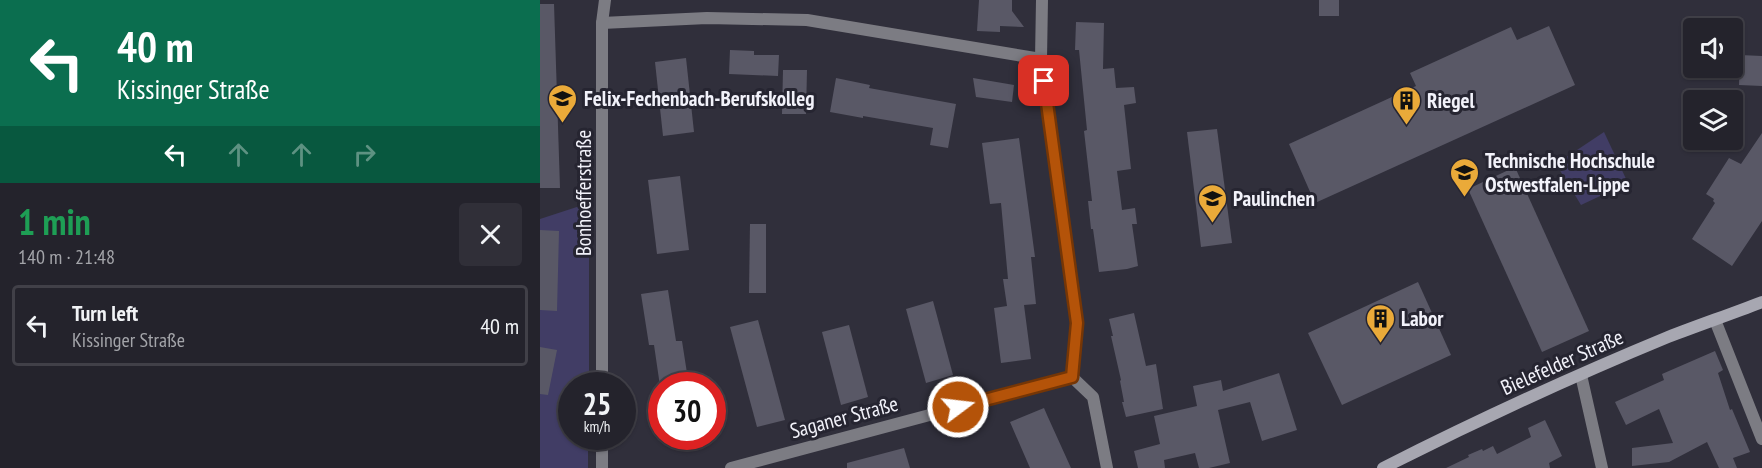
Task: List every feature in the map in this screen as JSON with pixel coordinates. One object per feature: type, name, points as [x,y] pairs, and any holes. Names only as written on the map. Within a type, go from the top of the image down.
[{"type":"main road","name":"Bielefelder Straße","points":[[1383,468],[1502,410],[1581,375],[1669,337],[1762,302]]},
{"type":"street","name":"Bonhoefferstraße","points":[[602,372],[602,23],[605,0]]},
{"type":"street","points":[[1042,0],[1041,58],[1077,323],[1072,377],[1093,397],[1107,468]]},
{"type":"street","points":[[602,23],[707,18],[807,20],[1041,58]]},
{"type":"street","points":[[1715,320],[1762,439]]},
{"type":"street","points":[[1581,375],[1602,468]]},
{"type":"street","name":"Saganer Straße","points":[[731,468],[1072,377]]},
{"type":"street","points":[[602,450],[602,468]]},
{"type":"shaded area","points":[[1604,132],[1628,183],[1581,205],[1556,164]]},
{"type":"shaded area","points":[[589,203],[589,372],[558,372],[558,450],[588,450],[588,468],[540,468],[540,219]]},
{"type":"building","points":[[979,0],[1012,0],[1012,11],[1024,27],[1000,26],[1000,32],[977,31]]},
{"type":"building","points":[[1319,0],[1339,0],[1339,16],[1319,16]]},
{"type":"building","points":[[540,4],[554,4],[560,188],[540,188]]},
{"type":"building","points":[[1076,22],[1104,23],[1103,69],[1114,68],[1116,88],[1134,87],[1136,103],[1124,105],[1131,169],[1117,171],[1122,210],[1135,208],[1137,224],[1132,224],[1138,266],[1127,269],[1099,272],[1088,201],[1092,201],[1084,131],[1087,130],[1079,50],[1075,50]]},
{"type":"building","name":"Riegel","points":[[1549,26],[1575,85],[1315,203],[1289,144],[1416,86],[1410,73],[1511,27],[1517,40]]},
{"type":"building","points":[[730,50],[754,51],[754,55],[779,55],[778,76],[729,74]]},
{"type":"building","points":[[1743,55],[1762,56],[1762,86],[1739,85],[1739,78],[1743,78]]},
{"type":"building","points":[[686,58],[694,132],[663,136],[655,62]]},
{"type":"building","points":[[783,70],[807,70],[806,114],[782,114]]},
{"type":"building","points":[[836,78],[870,85],[869,88],[956,104],[948,148],[930,145],[933,128],[830,112]]},
{"type":"building","points":[[973,78],[1014,85],[1012,102],[976,97]]},
{"type":"building","points":[[1217,129],[1232,243],[1201,247],[1187,132]]},
{"type":"building","points":[[1762,133],[1762,221],[1732,266],[1692,239],[1715,203],[1714,199],[1706,194],[1729,158],[1741,164]]},
{"type":"building","points":[[1019,138],[1035,257],[1031,257],[1036,304],[1024,305],[1031,359],[1001,363],[994,308],[1007,306],[1003,279],[1008,279],[1001,203],[990,204],[982,143]]},
{"type":"building","points":[[1515,167],[1589,331],[1542,352],[1468,189]]},
{"type":"building","points":[[680,176],[689,250],[657,254],[648,180]]},
{"type":"building","points":[[750,224],[766,224],[766,293],[749,293]]},
{"type":"building","points":[[540,230],[559,231],[557,311],[540,310]]},
{"type":"building","name":"Labor","points":[[1418,282],[1451,355],[1342,405],[1308,333]]},
{"type":"building","points":[[668,290],[676,341],[682,341],[687,372],[658,372],[654,345],[649,345],[641,294]]},
{"type":"building","points":[[933,301],[953,375],[926,383],[906,309]]},
{"type":"building","points":[[1134,313],[1146,366],[1156,364],[1163,409],[1126,417],[1109,319]]},
{"type":"building","points":[[758,320],[785,420],[757,427],[730,327]]},
{"type":"building","points":[[849,325],[868,397],[841,405],[822,332]]},
{"type":"building","points":[[540,347],[557,350],[548,395],[540,394]]},
{"type":"building","points":[[1715,351],[1723,370],[1718,373],[1730,410],[1732,409],[1750,452],[1733,458],[1737,468],[1719,468],[1707,442],[1669,462],[1632,466],[1632,448],[1673,443],[1659,409],[1626,425],[1615,402],[1664,380],[1662,374]]},
{"type":"building","points":[[1279,373],[1297,430],[1262,441],[1250,402],[1218,410],[1230,463],[1199,468],[1195,453],[1164,460],[1165,468],[1138,468],[1134,451],[1160,444],[1154,416],[1197,406],[1193,386],[1221,380],[1223,391]]},
{"type":"building","points":[[1044,408],[1071,468],[1030,468],[1010,422]]},
{"type":"building","points":[[1545,420],[1562,456],[1549,463],[1550,468],[1446,468],[1482,449],[1483,451],[1493,446],[1497,454],[1531,437],[1528,428]]},
{"type":"building","points":[[904,448],[910,468],[847,468],[847,463]]},
{"type":"place","name":"Felix-Fechenbach-Berufskolleg","points":[[563,124]]},
{"type":"place","name":"Riegel","points":[[1406,126]]},
{"type":"place","name":"Technische Hochschule Ostwestfalen-Lippe","points":[[1464,198]]},
{"type":"place","name":"Paulinchen","points":[[1212,224]]},
{"type":"place","name":"Labor","points":[[1380,344]]},
{"type":"route","points":[[958,407],[1072,377],[1077,323],[1044,81]]}]
